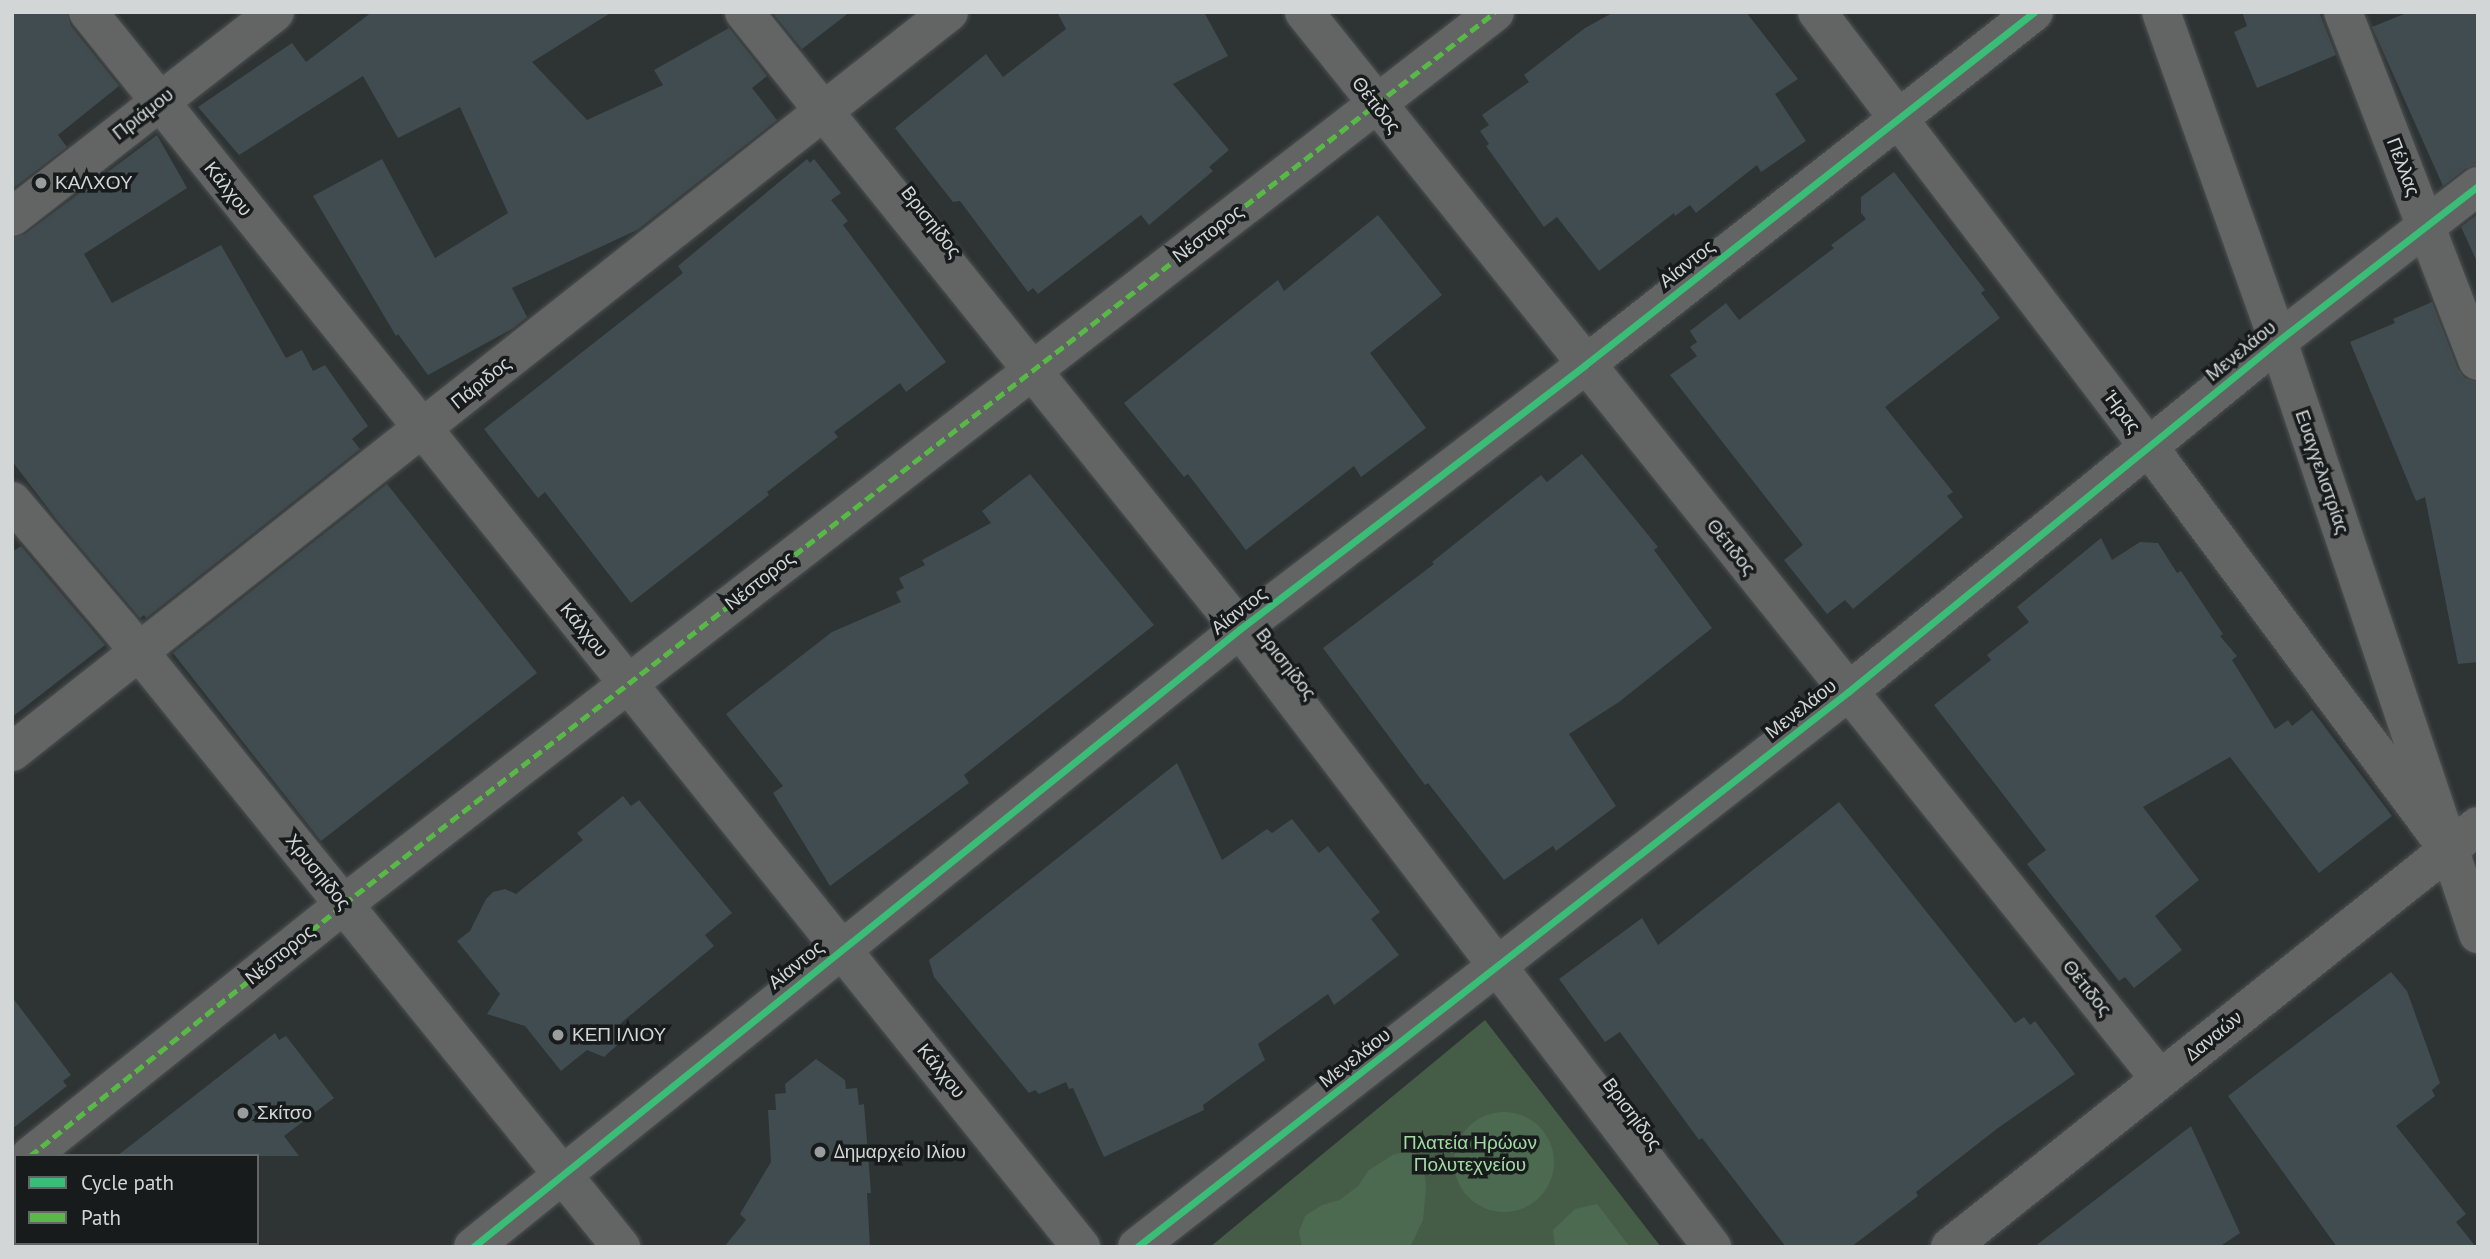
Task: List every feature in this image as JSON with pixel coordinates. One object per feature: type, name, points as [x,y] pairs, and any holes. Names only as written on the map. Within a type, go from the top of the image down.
[{"type":"street","name":"Κάλχου","points":[[88,12],[422,431],[1081,1247]]},
{"type":"street","name":"Πριάμου","points":[[12,217],[275,12]]},
{"type":"street","name":"Βρισηίδος","points":[[744,12],[1029,371],[1240,629],[1712,1247]]},
{"type":"street","name":"Πάριδος","points":[[12,752],[422,431],[822,110],[949,12]]},
{"type":"street","name":"Θέτιδος","points":[[1304,12],[2160,1079]]},
{"type":"street","name":"Νέστορος","points":[[32,1154],[344,904],[1495,12]]},
{"type":"street","name":"Ήρας","points":[[1817,12],[2148,446],[2448,849]]},
{"type":"street","name":"Αίαντος","points":[[474,1247],[1240,629],[1585,365],[2034,12]]},
{"type":"street","name":"Ευαγγελιστρίας","points":[[2161,12],[2278,341],[2478,934]]},
{"type":"street","name":"Πέλλας","points":[[2343,12],[2478,361]]},
{"type":"street","name":"Μενελάου","points":[[1137,1247],[1848,692],[2278,341],[2478,186]]},
{"type":"street","name":"Χρυσηίδος","points":[[12,501],[138,651],[621,1247]]},
{"type":"street","name":"Δαναών","points":[[1950,1247],[2478,826]]},
{"type":"green space","name":"Πλατεία Ηρώων Πολυτεχνείου","points":[[1485,1020],[1661,1247],[1210,1247]]},
{"type":"green space","points":[[1504,1112],[1532,1120],[1546,1134],[1554,1162],[1546,1190],[1532,1204],[1504,1212],[1476,1204],[1462,1190],[1454,1162],[1462,1134],[1476,1120]]},
{"type":"green space","points":[[1411,1150],[1423,1159],[1426,1188],[1423,1220],[1410,1247],[1302,1247],[1299,1232],[1305,1216],[1322,1205],[1340,1200],[1358,1186],[1369,1170],[1393,1155]]},
{"type":"green space","points":[[1597,1204],[1630,1247],[1555,1247],[1553,1230],[1575,1209]]},
{"type":"building","points":[[12,12],[67,12],[71,26],[119,86],[58,135],[67,147],[12,189]]},
{"type":"building","points":[[372,12],[612,12],[532,62],[587,120],[663,85],[654,70],[729,28],[767,76],[752,88],[777,120],[637,230],[512,288],[527,317],[512,329],[428,375],[398,334],[396,336],[313,196],[382,159],[435,258],[508,213],[460,107],[398,138],[363,76],[239,155],[198,107],[292,43],[306,62]]},
{"type":"building","points":[[772,12],[850,12],[802,49]]},
{"type":"building","points":[[1057,12],[1204,12],[1228,56],[1173,84],[1229,150],[1209,167],[1213,171],[1149,225],[1141,215],[1038,294],[1033,288],[1028,292],[960,201],[953,202],[895,128],[986,54],[1003,77],[1066,29]]},
{"type":"building","points":[[1614,12],[1746,12],[1798,79],[1775,94],[1806,141],[1761,172],[1757,165],[1696,213],[1690,205],[1675,216],[1674,213],[1599,271],[1557,217],[1544,227],[1486,146],[1489,144],[1480,131],[1489,125],[1482,115],[1529,82],[1524,75],[1585,28]]},
{"type":"building","points":[[2242,12],[2319,12],[2336,55],[2257,88],[2234,32],[2247,26]]},
{"type":"building","points":[[2409,12],[2478,12],[2478,165],[2465,169],[2443,186],[2372,27]]},
{"type":"building","points":[[157,135],[187,188],[84,254],[112,303],[221,245],[286,358],[302,350],[313,371],[325,365],[368,426],[352,439],[360,449],[146,618],[144,615],[140,618],[57,520],[12,461],[12,238],[25,234]]},
{"type":"building","points":[[807,159],[810,163],[814,159],[841,193],[831,200],[848,221],[843,225],[946,362],[906,392],[900,383],[834,432],[838,437],[631,603],[545,492],[538,498],[484,429],[683,273],[678,266]]},
{"type":"building","points":[[1894,172],[1985,290],[1981,293],[2000,318],[1885,407],[1953,492],[1947,496],[1963,517],[1853,609],[1845,600],[1827,614],[1784,560],[1803,545],[1670,375],[1697,356],[1690,347],[1697,342],[1690,331],[1726,303],[1739,320],[1834,248],[1831,245],[1866,219],[1861,213],[1861,197]]},
{"type":"building","points":[[2478,214],[2478,264],[2461,227]]},
{"type":"building","points":[[1378,215],[1442,295],[1370,353],[1426,428],[1361,477],[1354,466],[1246,550],[1188,474],[1184,477],[1124,403],[1278,280],[1284,291]]},
{"type":"building","points":[[2432,302],[2458,369],[2465,378],[2478,382],[2478,662],[2458,664],[2425,497],[2416,501],[2350,342],[2395,323],[2393,319]]},
{"type":"building","points":[[1582,454],[1658,547],[1654,550],[1712,628],[1619,702],[1569,734],[1616,806],[1556,851],[1553,846],[1504,880],[1428,783],[1425,785],[1323,648],[1434,564],[1432,562],[1541,475],[1547,482]]},
{"type":"building","points":[[1030,474],[1154,625],[964,775],[969,783],[830,886],[773,793],[783,786],[726,714],[832,632],[901,602],[896,592],[904,588],[899,578],[925,565],[922,560],[991,523],[982,511]]},
{"type":"building","points":[[387,484],[537,673],[321,841],[173,653]]},
{"type":"building","points":[[2101,538],[2112,560],[2140,542],[2158,543],[2177,573],[2181,571],[2223,634],[2220,636],[2237,656],[2232,660],[2275,729],[2288,720],[2292,726],[2312,710],[2392,816],[2319,873],[2230,757],[2143,807],[2199,880],[2155,916],[2182,950],[2134,988],[2125,977],[2119,981],[2027,864],[2046,850],[1934,705],[1991,660],[1987,655],[2029,622],[2017,607]]},
{"type":"building","points":[[21,546],[105,645],[12,717],[12,552]]},
{"type":"building","points":[[1177,763],[1222,860],[1267,829],[1272,833],[1292,819],[1319,853],[1328,846],[1380,912],[1371,919],[1399,955],[1334,1005],[1328,994],[1258,1044],[1265,1060],[1203,1105],[1204,1110],[1104,1157],[1073,1088],[1069,1089],[1066,1082],[1039,1094],[1035,1090],[1029,1093],[934,977],[929,960]]},
{"type":"building","points":[[623,796],[631,806],[639,800],[732,913],[705,935],[714,946],[621,1023],[625,1038],[604,1057],[587,1050],[561,1071],[525,1026],[487,1014],[500,994],[457,941],[470,931],[486,899],[493,892],[505,889],[516,894],[583,840],[577,833]]},
{"type":"building","points":[[1839,802],[2015,1023],[2024,1017],[2030,1025],[2035,1021],[2075,1074],[1998,1128],[1916,1192],[1918,1196],[1851,1247],[1786,1247],[1702,1138],[1699,1140],[1620,1032],[1605,1042],[1559,979],[1642,918],[1658,945]]},
{"type":"building","points":[[2391,972],[2407,991],[2440,1083],[2432,1090],[2435,1096],[2396,1126],[2466,1214],[2456,1222],[2476,1247],[2337,1247],[2228,1096]]},
{"type":"building","points":[[12,997],[71,1075],[63,1081],[67,1086],[12,1129]]},
{"type":"building","points":[[275,1033],[279,1040],[286,1036],[334,1098],[284,1136],[299,1156],[120,1154]]},
{"type":"building","name":"Δημαρχείο Ιλίου","points":[[816,1059],[845,1080],[846,1089],[857,1088],[859,1105],[864,1104],[871,1193],[867,1193],[870,1247],[724,1247],[746,1220],[740,1214],[771,1162],[768,1110],[776,1110],[775,1094],[786,1093],[785,1084]]},
{"type":"building","points":[[2191,1126],[2240,1233],[2219,1247],[2034,1247]]},
{"type":"marked path","points":[[32,1154],[344,904],[1495,12]]},
{"type":"cycle path","points":[[473,1247],[1240,629],[1585,365],[2034,12]]},
{"type":"cycle path","points":[[1137,1247],[1848,692],[2278,341],[2478,186]]},
{"type":"place","name":"ΚΑΛΧΟΥ","points":[[41,183]]},
{"type":"place","name":"ΚΕΠ ΙΛΙΟΥ","points":[[558,1035]]},
{"type":"place","name":"Σκίτσο","points":[[243,1113]]},
{"type":"place","name":"Δημαρχείο Ιλίου","points":[[820,1152]]}]
